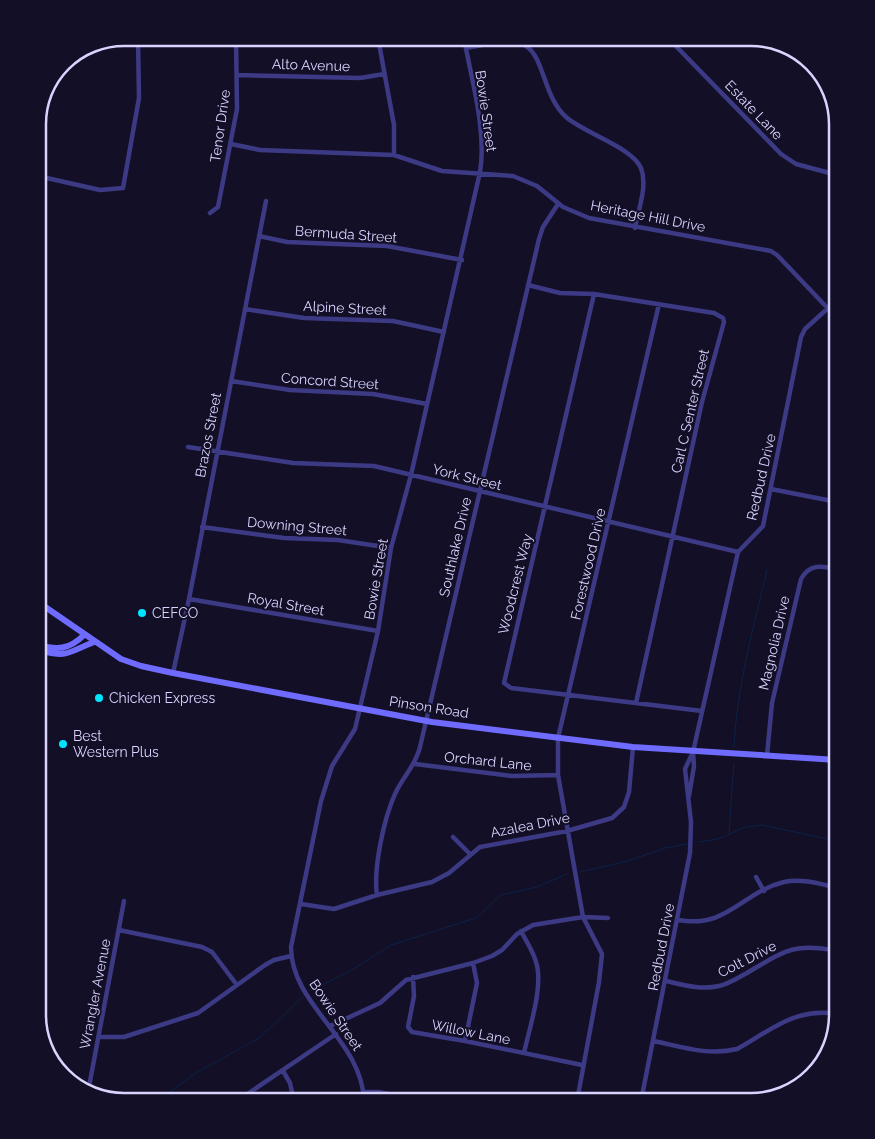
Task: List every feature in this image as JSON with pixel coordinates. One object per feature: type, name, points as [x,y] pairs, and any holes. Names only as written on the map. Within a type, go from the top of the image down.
[{"type":"main road","name":"Pinson Road","points":[[46,608],[94,642],[128,662],[172,673],[426,721],[633,748],[829,759]]},
{"type":"main road","points":[[46,646],[65,648],[75,644],[84,635]]},
{"type":"main road","points":[[46,652],[62,655],[73,653],[94,642]]},
{"type":"street","points":[[46,178],[100,190],[123,188],[139,104],[138,46]]},
{"type":"street","name":"Tenor Drive","points":[[210,213],[218,207],[237,109],[236,46]]},
{"type":"street","points":[[379,46],[395,131],[394,155]]},
{"type":"street","points":[[466,48],[481,46]]},
{"type":"street","points":[[524,46],[537,58],[548,93],[561,112],[579,126],[636,159],[643,176],[642,191],[634,228]]},
{"type":"street","name":"Estate Lane","points":[[676,46],[787,159],[796,164],[829,173]]},
{"type":"street","name":"Bowie Street","points":[[363,1092],[352,1058],[300,981],[291,956],[292,939],[301,904],[323,793],[335,760],[355,729],[378,631],[391,548],[411,475],[462,260],[480,172],[482,155],[466,48]]},
{"type":"street","name":"Alto Avenue","points":[[237,75],[360,78],[384,74]]},
{"type":"street","name":"Heritage Hill Drive","points":[[231,144],[260,150],[394,155],[442,171],[480,172],[513,176],[526,180],[558,204],[589,218],[634,228],[771,251],[828,307]]},
{"type":"street","name":"Brazos Street","points":[[172,673],[189,598],[266,201]]},
{"type":"street","name":"Southlake Drive","points":[[377,895],[376,871],[390,809],[397,790],[415,764],[528,285],[543,227],[558,204]]},
{"type":"street","name":"Bermuda Street","points":[[259,236],[287,242],[387,246],[462,260]]},
{"type":"street","name":"Carl C Senter Street","points":[[528,285],[560,293],[594,294],[714,313],[720,315],[724,322],[702,402],[636,703]]},
{"type":"street","name":"Woodcrest Way","points":[[594,294],[504,683],[511,688],[702,711]]},
{"type":"street","name":"Forestwood Drive","points":[[577,1093],[602,959],[598,944],[583,917],[558,775],[558,738],[659,304]]},
{"type":"street","name":"Redbud Drive","points":[[643,1093],[678,920],[692,839],[685,769],[693,752],[738,552],[762,526],[802,337],[805,329],[828,307]]},
{"type":"street","name":"Alpine Street","points":[[244,309],[304,318],[393,321],[444,332]]},
{"type":"street","name":"Concord Street","points":[[231,381],[290,390],[373,394],[427,404]]},
{"type":"street","name":"York Street","points":[[188,447],[293,464],[363,464],[738,552]]},
{"type":"street","points":[[771,488],[829,499]]},
{"type":"street","name":"Downing Street","points":[[202,527],[284,538],[338,540],[391,548]]},
{"type":"street","name":"Magnolia Drive","points":[[767,755],[772,703],[801,578],[805,572],[816,566],[829,568]]},
{"type":"street","name":"Royal Street","points":[[189,598],[378,631]]},
{"type":"street","name":"Azalea Drive","points":[[301,904],[334,909],[377,895],[441,879],[470,854],[491,843],[567,830],[606,821],[624,807],[629,792],[633,748]]},
{"type":"street","name":"Redbud Drive","points":[[689,796],[694,766],[693,752]]},
{"type":"street","name":"Orchard Lane","points":[[415,764],[512,776],[558,775]]},
{"type":"street","points":[[453,836],[470,854]]},
{"type":"street","points":[[756,877],[764,890]]},
{"type":"street","points":[[678,920],[694,923],[708,921],[764,890],[785,882],[797,880],[829,886]]},
{"type":"street","name":"Wrangler Avenue","points":[[89,1084],[124,901]]},
{"type":"street","points":[[330,1026],[380,1003],[406,980],[473,963],[499,952],[521,931],[533,925],[583,917],[608,918]]},
{"type":"street","points":[[119,930],[202,947],[212,952],[237,985]]},
{"type":"street","points":[[521,931],[534,955],[538,972],[537,990],[524,1054]]},
{"type":"street","name":"Colt Drive","points":[[666,981],[693,987],[722,986],[782,952],[809,946],[829,950]]},
{"type":"street","points":[[98,1037],[124,1037],[198,1013],[274,960],[291,956]]},
{"type":"street","points":[[465,1041],[477,983],[473,963]]},
{"type":"street","name":"Willow Lane","points":[[413,977],[414,996],[408,1022],[410,1030],[582,1065]]},
{"type":"street","points":[[654,1041],[714,1054],[737,1049],[799,1014],[813,1012],[829,1013]]},
{"type":"street","points":[[251,1093],[336,1034]]},
{"type":"street","points":[[283,1072],[290,1083],[292,1093]]},
{"type":"street","points":[[363,1092],[383,1093]]},
{"type":"waterway","points":[[734,747],[742,680],[767,570]]},
{"type":"waterway","points":[[729,832],[734,763]]},
{"type":"waterway","points":[[699,842],[718,839],[746,827],[762,825],[829,839]]},
{"type":"waterway","points":[[580,872],[628,861],[665,848],[687,844]]},
{"type":"waterway","points":[[313,990],[355,968],[391,945],[476,918],[501,895],[537,887],[567,874]]},
{"type":"waterway","points":[[169,1093],[194,1074],[259,1038],[304,996]]},
{"type":"place","name":"CEFCO","points":[[142,613]]},
{"type":"place","name":"Chicken Express","points":[[99,698]]},
{"type":"place","name":"Best Western Plus","points":[[63,744]]}]
